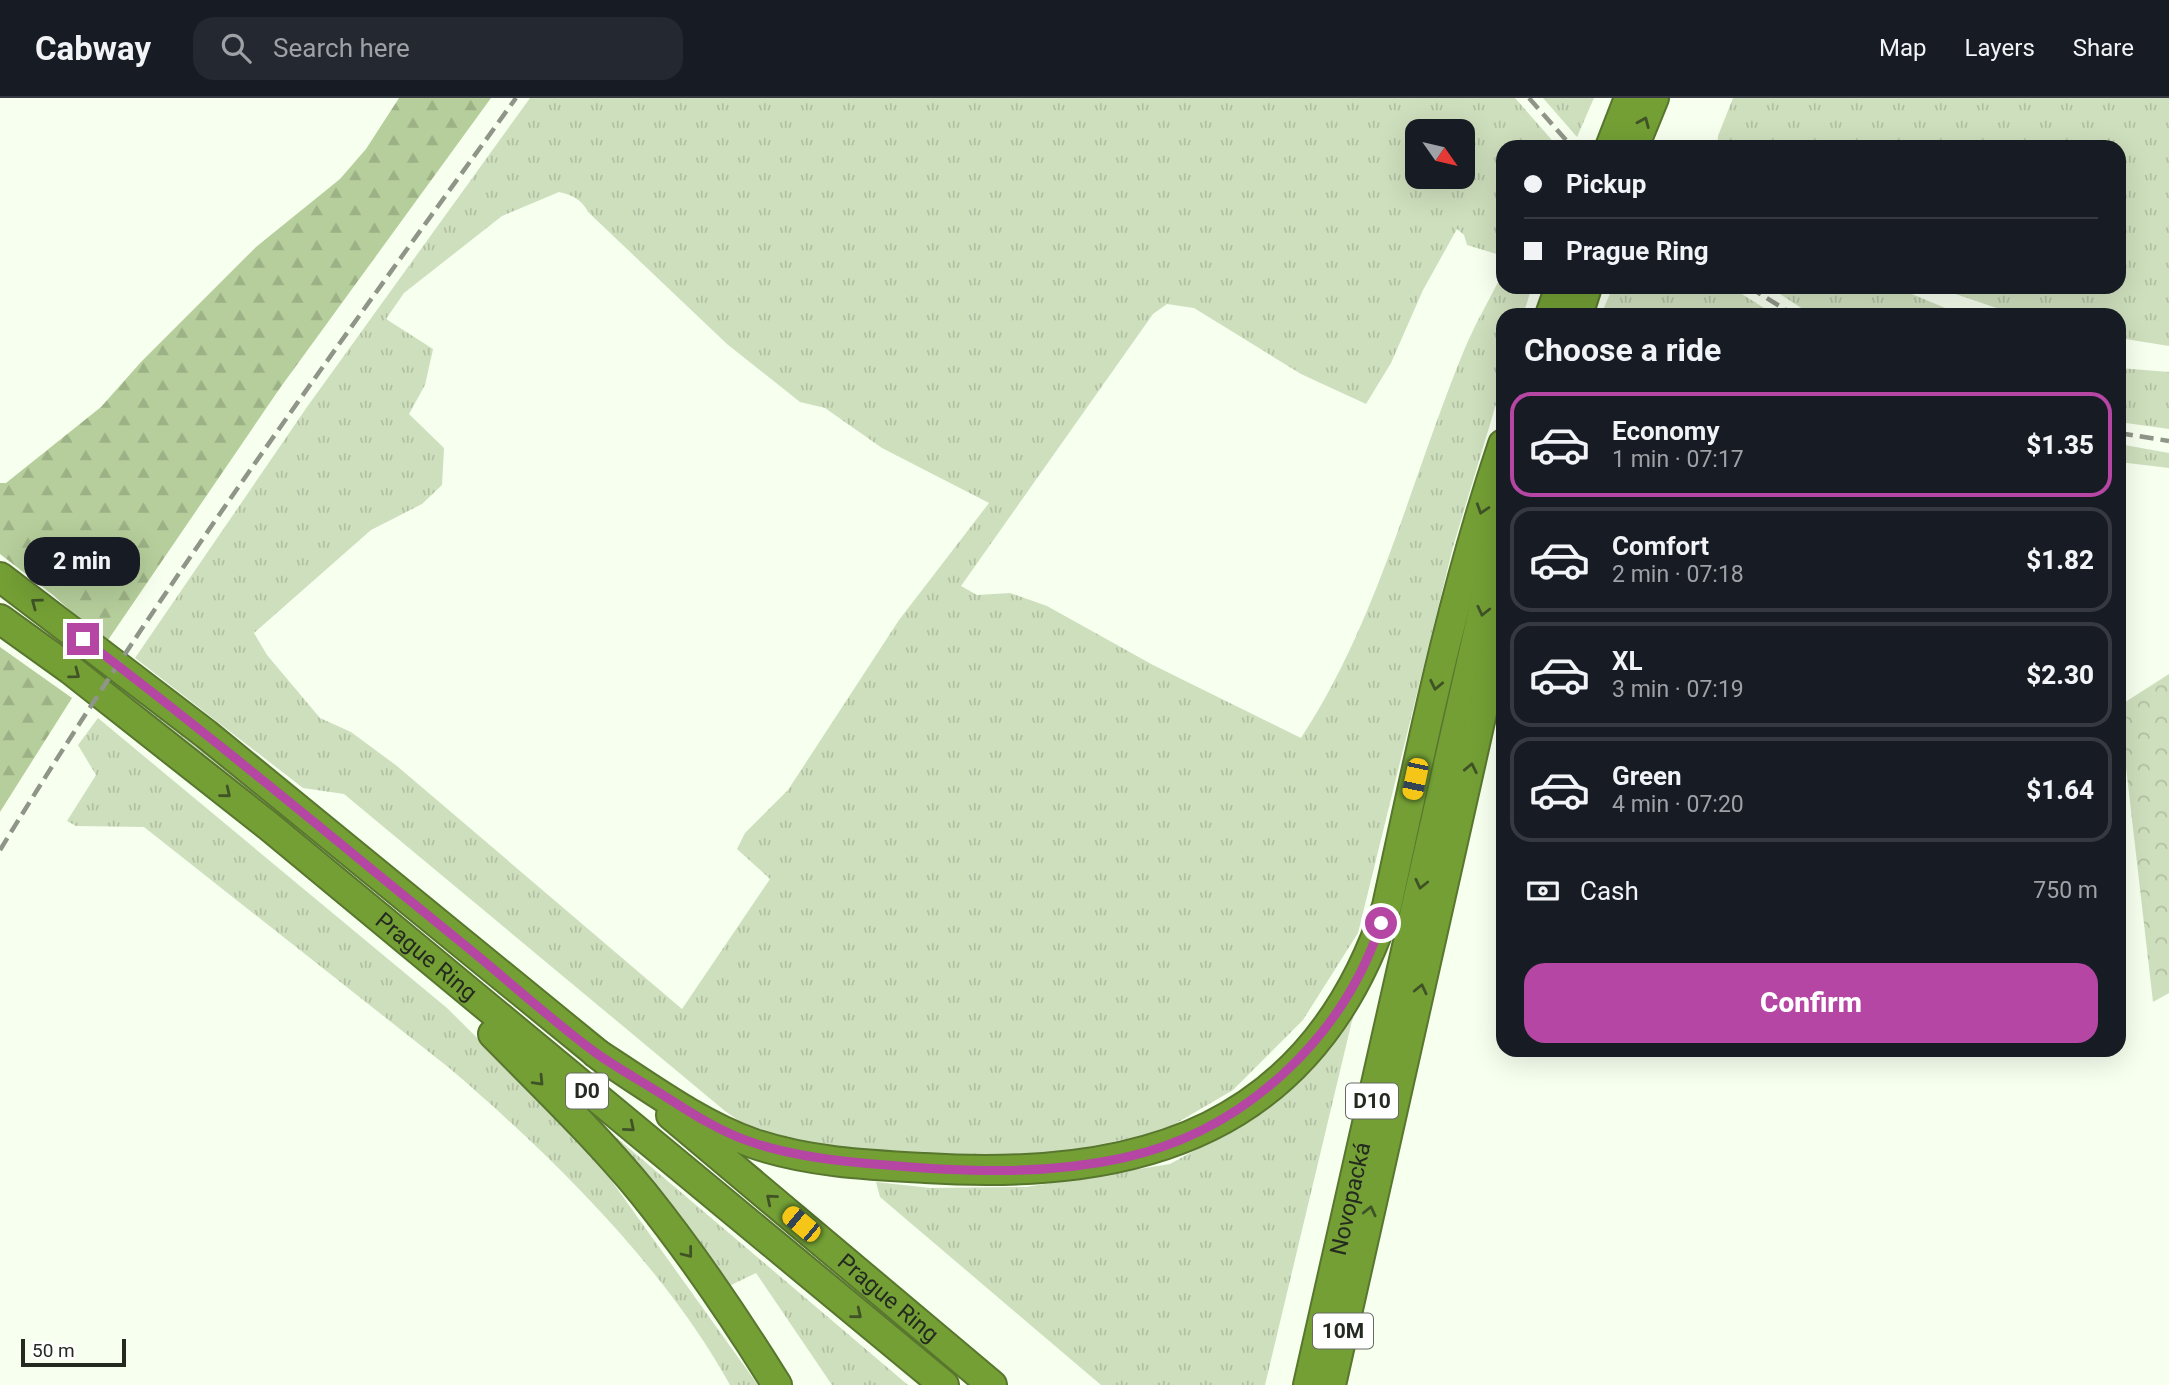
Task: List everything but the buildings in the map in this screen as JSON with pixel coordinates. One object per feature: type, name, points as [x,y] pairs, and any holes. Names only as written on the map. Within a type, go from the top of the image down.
[{"type":"highway","points":[[1613,140],[1629,98]]},
{"type":"highway","points":[[1637,140],[1654,98]]},
{"type":"highway","points":[[596,1053],[690,1113],[751,1142],[833,1160],[917,1168],[993,1172],[1103,1162],[1143,1154],[1182,1139],[1254,1100],[1310,1048],[1332,1020],[1357,981],[1375,941],[1387,906],[1450,618],[1496,466]]},
{"type":"highway","name":"Novopacká","points":[[1308,1385],[1496,552]]},
{"type":"highway","name":"Prague Ring","points":[[1,577],[206,734],[596,1053],[992,1385]]},
{"type":"highway","name":"Prague Ring","points":[[0,619],[163,742],[944,1385]]},
{"type":"highway","name":"Novopacká","points":[[1331,1385],[1496,650]]},
{"type":"highway","points":[[370,911],[557,1100],[642,1193],[696,1263],[777,1385]]},
{"type":"green space","points":[[399,98],[491,98],[280,388],[106,643],[53,595],[0,554],[0,483],[6,483],[101,407],[141,362],[256,247],[340,179],[366,149]]},
{"type":"green space","points":[[530,98],[1515,98],[1552,140],[1496,140],[1496,254],[1467,245],[1464,235],[1457,229],[1423,290],[1391,363],[1366,404],[1301,374],[1194,308],[1167,304],[1153,314],[961,586],[977,595],[1010,593],[1047,606],[1153,665],[1301,738],[1352,645],[1373,597],[1465,348],[1496,286],[1496,294],[1530,294],[1525,308],[1496,308],[1496,404],[1453,547],[1358,933],[1303,1020],[1233,1090],[1163,1131],[1074,1150],[982,1159],[837,1147],[755,1132],[725,1111],[344,794],[303,788],[135,658],[307,407]],"holes":[[[559,192],[580,201],[588,212],[727,344],[800,402],[825,408],[882,448],[989,503],[899,620],[788,790],[745,833],[737,849],[770,879],[682,1009],[397,766],[351,732],[320,718],[267,655],[254,633],[371,530],[422,504],[442,485],[444,448],[409,414],[425,385],[433,349],[386,319],[404,293],[502,216]]]},
{"type":"green space","points":[[1543,98],[1594,98],[1577,137]]},
{"type":"green space","points":[[1733,98],[2169,98],[2169,346],[2126,339],[2126,308],[1996,308],[1956,294],[2126,294],[2126,140],[1718,140]]},
{"type":"green space","points":[[1610,294],[1742,294],[1764,308],[1604,308]]},
{"type":"green space","points":[[1780,294],[1912,294],[1945,308],[1801,308]]},
{"type":"green space","points":[[2126,369],[2169,372],[2169,429],[2126,423]]},
{"type":"green space","points":[[2126,445],[2169,453],[2169,468],[2126,463]]},
{"type":"green space","points":[[0,647],[72,698],[0,812]]},
{"type":"green space","points":[[2169,674],[2169,993],[2153,1002],[2126,767],[2126,702]]},
{"type":"green space","points":[[116,675],[299,826],[291,832],[109,686]]},
{"type":"green space","points":[[98,718],[447,1008],[588,1148],[758,1385],[730,1385],[704,1341],[673,1298],[603,1214],[526,1137],[448,1067],[144,827],[76,826],[67,821],[96,775],[78,745]]},
{"type":"green space","points":[[1356,1004],[1265,1385],[1101,1385],[880,1197],[876,1182],[931,1188],[1026,1187],[1170,1164],[1237,1127],[1283,1090]]},
{"type":"green space","points":[[597,1121],[908,1385],[832,1385],[756,1273],[729,1286]]},
{"type":"railway","points":[[0,850],[186,563],[316,376],[516,98]]},
{"type":"railway","points":[[1529,98],[1566,140]]},
{"type":"railway","points":[[1760,294],[1783,308]]},
{"type":"railway","points":[[2126,434],[2169,441]]},
{"type":"route","points":[[83,639],[225,750],[596,1053],[690,1113],[751,1142],[792,1153],[917,1168],[993,1172],[1090,1165],[1143,1154],[1182,1139],[1216,1124],[1254,1100],[1310,1048],[1357,981],[1381,923]]}]
